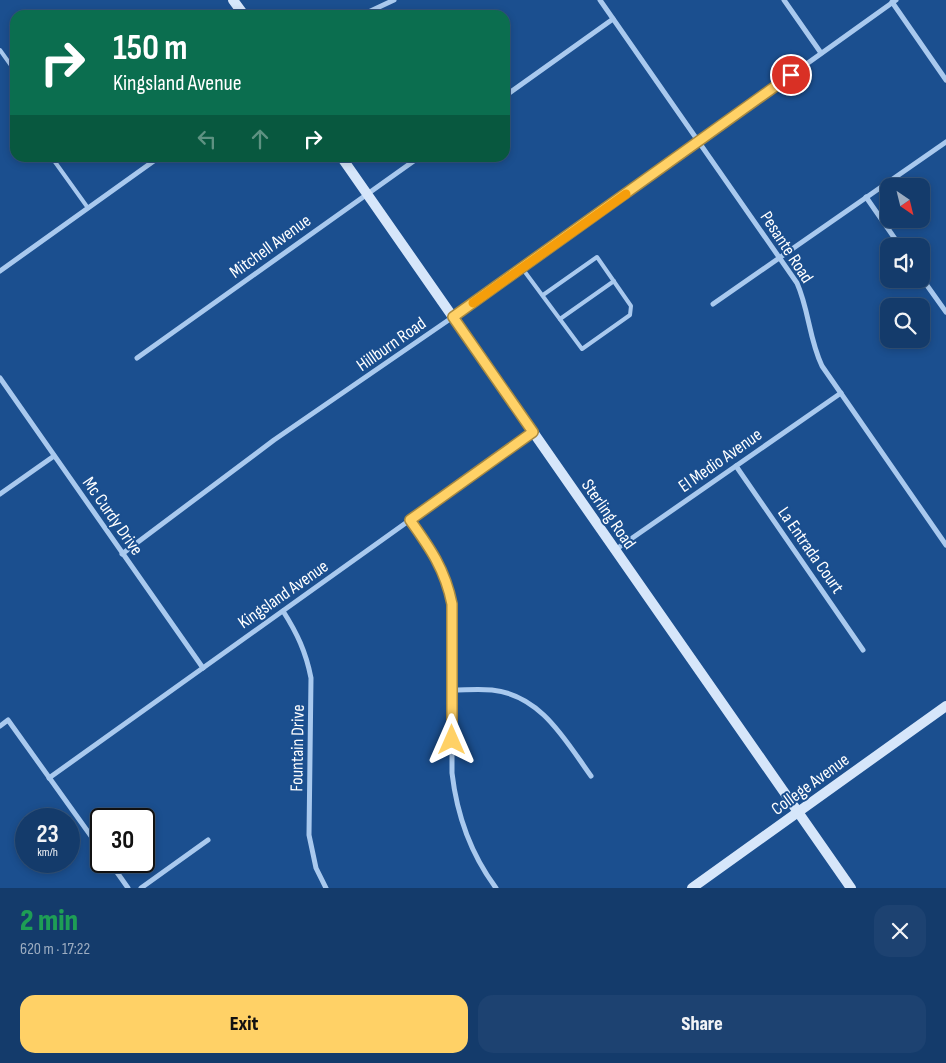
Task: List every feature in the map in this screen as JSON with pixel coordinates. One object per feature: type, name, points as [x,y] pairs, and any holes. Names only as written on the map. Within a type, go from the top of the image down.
[{"type":"street","points":[[373,10],[394,0]]},
{"type":"street","name":"Pesante Road","points":[[600,0],[797,283],[808,313],[811,338],[822,366],[946,545]]},
{"type":"street","points":[[784,0],[821,53]]},
{"type":"street","points":[[894,1],[946,80]]},
{"type":"street","name":"Hillburn Road","points":[[122,554],[274,440],[453,317],[894,1]]},
{"type":"street","points":[[510,92],[613,19]]},
{"type":"street","points":[[713,304],[946,142]]},
{"type":"street","points":[[0,271],[152,162]]},
{"type":"street","name":"Sterling Road","points":[[345,162],[851,888]]},
{"type":"street","name":"Mitchell Avenue","points":[[138,358],[412,162]]},
{"type":"street","points":[[866,198],[894,238]]},
{"type":"street","points":[[929,288],[946,312]]},
{"type":"street","name":"Mc Curdy Drive","points":[[0,378],[203,668]]},
{"type":"street","name":"El Medio Avenue","points":[[615,550],[841,393]]},
{"type":"street","name":"Kingsland Avenue","points":[[49,778],[533,432]]},
{"type":"street","points":[[0,494],[54,456]]},
{"type":"street","name":"La Entrada Court","points":[[736,466],[863,650]]},
{"type":"street","points":[[410,520],[434,553],[448,586],[453,621],[452,773],[459,814],[475,856],[496,888]]},
{"type":"street","name":"Fountain Drive","points":[[283,611],[303,645],[311,678],[309,835],[316,868],[326,888]]},
{"type":"street","points":[[452,690],[492,690],[509,694],[535,706],[556,728],[591,776]]},
{"type":"street","name":"College Avenue","points":[[692,888],[946,706]]},
{"type":"street","points":[[0,726],[8,720],[90,835]]},
{"type":"street","points":[[141,888],[208,840]]},
{"type":"street","points":[[117,873],[128,888]]},
{"type":"lane","points":[[0,50],[10,64]]},
{"type":"lane","points":[[54,162],[88,208]]},
{"type":"lane","points":[[522,268],[582,349],[630,315],[631,306],[597,257],[543,295]]},
{"type":"lane","points":[[560,319],[614,281]]},
{"type":"slow traffic","points":[[473,303],[626,194]]},
{"type":"route","points":[[452,740],[452,604],[442,569],[434,553],[410,520],[533,432],[453,317],[791,75]]}]
